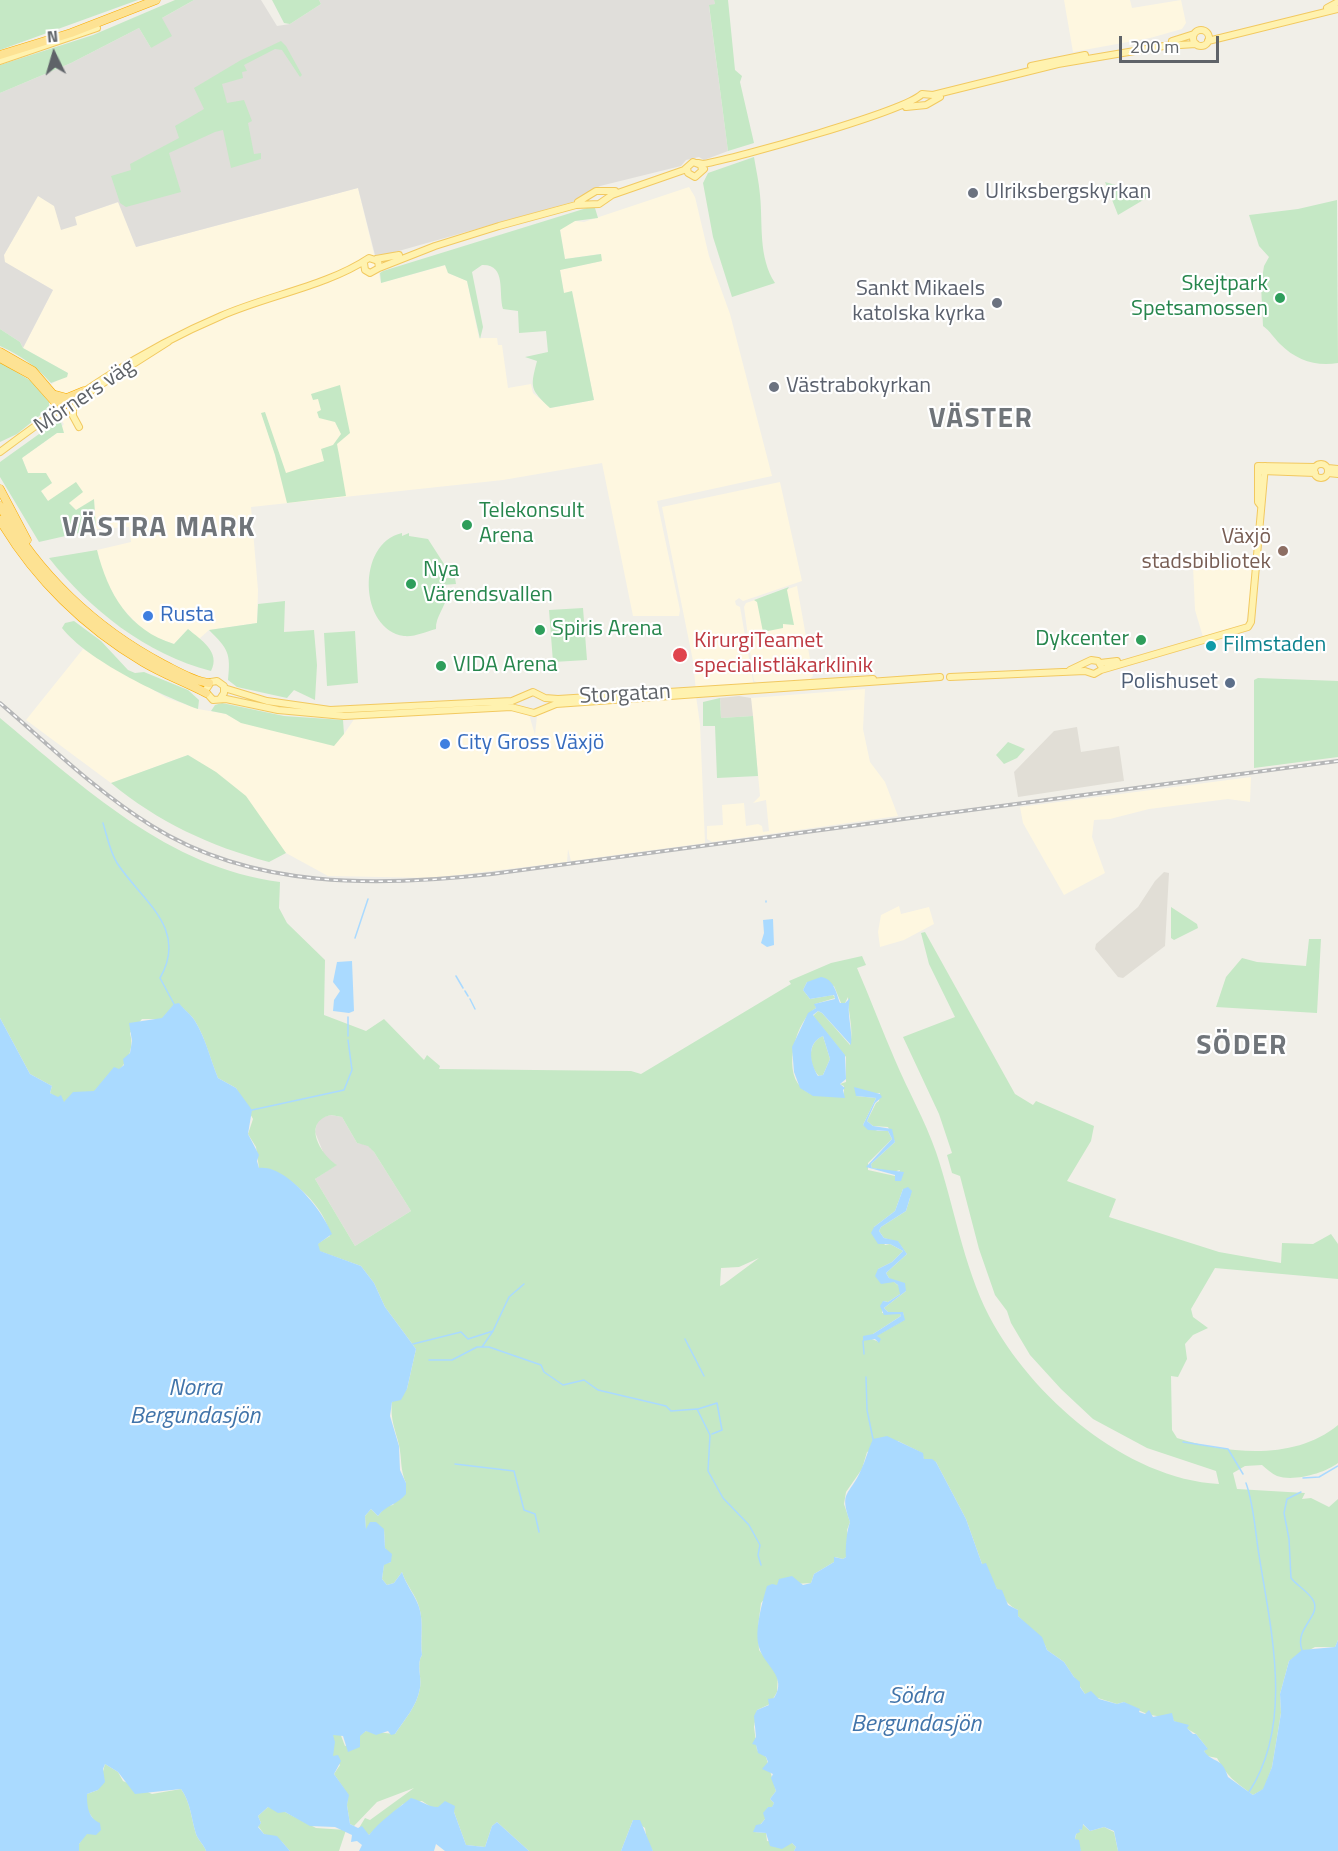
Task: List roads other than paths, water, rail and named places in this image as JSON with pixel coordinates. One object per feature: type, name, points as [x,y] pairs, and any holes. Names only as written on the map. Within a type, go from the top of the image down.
[{"type":"highway","points":[[0,55],[87,27],[156,0]]},
{"type":"highway","points":[[97,28],[165,0]]},
{"type":"highway","points":[[0,352],[33,370],[56,395],[61,407]]},
{"type":"highway","points":[[0,358],[22,369],[61,407]]},
{"type":"highway","points":[[56,395],[67,398],[85,393]]},
{"type":"highway","points":[[0,489],[42,568]]},
{"type":"highway","points":[[0,506],[42,568],[78,604],[122,640],[170,668],[209,683]]},
{"type":"highway","points":[[0,520],[49,585],[97,631],[142,662],[206,693]]},
{"type":"main road","points":[[1299,18],[1338,2]]},
{"type":"main road","points":[[1012,74],[1164,46],[1203,45],[1208,41],[1252,29],[1338,9]]},
{"type":"main road","points":[[0,61],[97,28]]},
{"type":"main road","points":[[928,99],[1049,61],[1146,46],[1194,34],[1201,30],[1207,32],[1252,29]]},
{"type":"main road","points":[[1207,32],[1208,41]]},
{"type":"main road","points":[[1194,34],[1196,44]]},
{"type":"main road","points":[[919,101],[922,94],[928,99]]},
{"type":"main road","points":[[650,182],[698,176],[702,171],[738,156],[919,101],[926,105],[928,99]]},
{"type":"main road","points":[[435,246],[379,268],[373,273],[366,272],[364,263],[369,258],[376,259],[435,246],[564,208],[600,204],[604,199],[627,189],[687,168],[691,162],[699,163],[738,156]]},
{"type":"main road","points":[[699,163],[702,171]]},
{"type":"main road","points":[[687,168],[690,176]]},
{"type":"main road","points":[[564,208],[591,195],[594,191],[627,189]]},
{"type":"main road","points":[[601,191],[604,199]]},
{"type":"main road","points":[[591,195],[594,204]]},
{"type":"main road","points":[[376,259],[379,268]]},
{"type":"main road","name":"Mörners väg","points":[[0,454],[118,367],[238,309],[320,281],[364,263]]},
{"type":"main road","name":"Mörners väg","points":[[320,281],[366,272]]},
{"type":"main road","points":[[41,421],[52,406],[47,393]]},
{"type":"main road","points":[[79,427],[73,409],[85,393]]},
{"type":"main road","name":"Mörners väg","points":[[0,454],[41,421],[85,393]]},
{"type":"main road","points":[[1052,673],[1087,671],[1094,674],[1100,666],[1236,631],[1248,624],[1261,506],[1258,502],[1262,468],[1315,470],[1321,464],[1328,471],[1338,474]]},
{"type":"main road","points":[[1315,470],[1321,478],[1328,471],[1338,469]]},
{"type":"main road","points":[[1052,673],[1087,663],[1092,659],[1100,666]]},
{"type":"main road","points":[[1087,663],[1087,671]]},
{"type":"main road","name":"Storgatan","points":[[224,688],[273,703],[344,710],[502,702],[524,698],[532,693],[545,698],[558,699],[830,681],[940,677],[944,682],[950,677],[1052,673]]},
{"type":"main road","name":"Storgatan","points":[[220,699],[322,715],[512,706],[534,713],[556,704],[845,686],[892,680]]},
{"type":"main road","points":[[219,682],[224,688],[220,699],[211,699],[206,693],[209,683],[219,682]]},
{"type":"main road","points":[[539,694],[543,702],[542,709]]},
{"type":"main road","points":[[524,698],[525,709]]},
{"type":"water","points":[[773,919],[774,945],[767,947],[761,943],[764,933],[763,920]]},
{"type":"water","points":[[352,961],[354,1011],[349,1013],[333,1011],[334,1000],[340,991],[333,982],[337,962]]},
{"type":"water","points":[[821,977],[825,978],[834,987],[840,1003],[845,1003],[850,998],[851,1045],[822,1013],[818,1011],[813,1015],[845,1055],[846,1079],[840,1084],[845,1088],[843,1090],[845,1098],[813,1096],[800,1088],[794,1072],[792,1047],[808,1013],[816,1008],[814,1004],[835,999],[834,995],[810,999],[803,990],[807,982]],"holes":[[[823,1036],[830,1059],[823,1075],[818,1076],[811,1054],[814,1043]]]},
{"type":"water","name":"Norra Bergundasjön","points":[[179,1003],[199,1028],[218,1078],[236,1088],[252,1110],[248,1134],[259,1155],[257,1161],[259,1168],[281,1173],[312,1202],[321,1213],[332,1234],[318,1244],[320,1251],[361,1266],[374,1283],[385,1307],[416,1349],[407,1389],[401,1400],[392,1402],[390,1416],[399,1446],[400,1470],[406,1483],[406,1494],[378,1516],[371,1509],[365,1516],[366,1529],[370,1522],[376,1522],[384,1529],[385,1548],[392,1554],[391,1562],[384,1565],[382,1579],[387,1585],[394,1583],[402,1572],[419,1607],[422,1655],[419,1662],[420,1688],[413,1707],[395,1734],[391,1735],[388,1731],[376,1735],[366,1731],[360,1736],[360,1747],[348,1752],[343,1736],[333,1735],[335,1742],[333,1756],[338,1755],[341,1761],[334,1774],[349,1795],[347,1805],[350,1824],[358,1828],[362,1826],[369,1835],[383,1820],[411,1798],[434,1807],[438,1807],[445,1801],[455,1806],[454,1812],[466,1845],[485,1847],[492,1826],[497,1822],[529,1851],[445,1851],[436,1844],[434,1851],[359,1851],[362,1845],[357,1841],[351,1842],[352,1835],[335,1827],[310,1826],[285,1812],[278,1813],[268,1807],[258,1816],[261,1823],[258,1827],[264,1834],[277,1836],[290,1851],[206,1851],[196,1834],[189,1805],[181,1789],[135,1794],[118,1772],[105,1764],[103,1769],[105,1782],[98,1790],[87,1794],[89,1811],[100,1823],[101,1830],[96,1835],[87,1834],[79,1844],[79,1851],[0,1851],[0,1018],[30,1074],[52,1086],[50,1093],[58,1097],[61,1095],[64,1102],[73,1092],[94,1091],[114,1067],[119,1069],[124,1065],[123,1059],[130,1053],[132,1041],[129,1023],[162,1018],[174,1004]]},
{"type":"water","points":[[854,1087],[880,1094],[882,1097],[875,1103],[867,1121],[873,1126],[892,1129],[895,1142],[871,1164],[872,1168],[904,1172],[901,1181],[895,1181],[895,1175],[866,1167],[892,1139],[888,1131],[868,1130],[863,1125],[876,1098],[856,1096]]},
{"type":"water","points":[[908,1187],[912,1191],[906,1211],[881,1227],[879,1231],[884,1238],[898,1241],[907,1254],[886,1273],[889,1278],[905,1283],[906,1291],[884,1308],[888,1312],[903,1312],[905,1320],[877,1336],[881,1339],[879,1343],[875,1339],[863,1341],[863,1336],[873,1334],[901,1316],[900,1314],[884,1315],[880,1306],[883,1301],[888,1302],[900,1294],[898,1285],[894,1282],[881,1284],[875,1276],[878,1269],[892,1262],[903,1251],[890,1244],[878,1244],[871,1233],[874,1227],[895,1211],[903,1189]]},
{"type":"water","name":"Södra Bergundasjön","points":[[887,1436],[923,1453],[924,1459],[932,1459],[936,1462],[966,1519],[982,1564],[986,1563],[997,1589],[1002,1590],[1008,1605],[1018,1610],[1018,1616],[1042,1637],[1047,1650],[1064,1662],[1080,1682],[1080,1687],[1085,1694],[1091,1691],[1099,1699],[1117,1704],[1124,1702],[1140,1709],[1139,1712],[1145,1714],[1149,1710],[1153,1717],[1172,1713],[1174,1721],[1189,1725],[1187,1728],[1196,1734],[1208,1749],[1204,1751],[1207,1755],[1223,1766],[1228,1777],[1253,1795],[1263,1789],[1272,1767],[1281,1713],[1280,1694],[1289,1661],[1302,1650],[1335,1647],[1338,1640],[1338,1851],[1118,1851],[1114,1831],[1104,1827],[1090,1831],[1083,1824],[1082,1830],[1079,1829],[1080,1832],[1076,1834],[1075,1839],[1079,1840],[1081,1851],[794,1851],[796,1847],[792,1843],[782,1849],[770,1846],[766,1833],[753,1832],[756,1825],[761,1824],[765,1819],[763,1813],[768,1807],[772,1807],[774,1803],[770,1799],[776,1791],[771,1778],[773,1774],[762,1769],[768,1762],[766,1757],[758,1753],[756,1745],[752,1744],[756,1737],[754,1716],[757,1710],[769,1705],[768,1699],[774,1698],[778,1690],[777,1677],[762,1654],[757,1633],[767,1586],[777,1585],[779,1579],[792,1576],[803,1585],[811,1583],[814,1574],[834,1562],[834,1557],[843,1559],[846,1557],[846,1539],[850,1522],[845,1499],[857,1479],[873,1439]]},
{"type":"water","points":[[633,1820],[640,1820],[653,1851],[621,1851]]},
{"type":"waterway","points":[[103,823],[117,863],[149,902],[165,929],[169,944],[167,960],[160,978],[174,1004]]},
{"type":"waterway","points":[[355,938],[368,899]]},
{"type":"waterway","points":[[456,976],[463,988]]},
{"type":"waterway","points":[[465,991],[468,996]]},
{"type":"waterway","points":[[470,999],[475,1009]]},
{"type":"waterway","points":[[348,1017],[348,1036]]},
{"type":"waterway","points":[[252,1110],[344,1090],[352,1070],[348,1040]]},
{"type":"waterway","points":[[493,1331],[509,1297],[524,1284]]},
{"type":"waterway","points":[[413,1344],[461,1332],[468,1339],[493,1331],[482,1347]]},
{"type":"waterway","points":[[685,1339],[704,1376]]},
{"type":"waterway","points":[[863,1341],[864,1354]]},
{"type":"waterway","points":[[429,1360],[452,1360],[477,1347],[489,1347],[541,1365],[544,1372],[563,1385],[584,1380],[598,1390],[666,1406],[671,1411],[697,1409],[710,1435],[708,1471],[723,1498],[749,1525],[760,1545],[758,1555],[761,1565]]},
{"type":"waterway","points":[[866,1377],[867,1410],[873,1439]]},
{"type":"waterway","points":[[698,1409],[717,1403],[722,1430],[712,1434]]},
{"type":"waterway","points":[[1183,1442],[1228,1449],[1243,1474]]},
{"type":"waterway","points":[[455,1464],[514,1471],[524,1510],[535,1514],[539,1532]]},
{"type":"waterway","points":[[1303,1478],[1319,1477],[1338,1466]]},
{"type":"waterway","points":[[1246,1483],[1253,1509],[1269,1614],[1275,1676],[1275,1707],[1271,1737],[1263,1765],[1249,1792]]},
{"type":"waterway","points":[[1301,1492],[1287,1499],[1284,1513],[1289,1539],[1291,1578],[1310,1596],[1315,1608],[1301,1636],[1302,1650]]},
{"type":"railway","points":[[0,703],[112,798],[152,826],[191,847],[232,862],[274,872],[361,881],[405,881],[492,874],[1338,761]]},
{"type":"place","name":"Ulriksbergskyrkan","points":[[973,193]]},
{"type":"place","name":"Skejtpark Spetsamossen","points":[[1280,298]]},
{"type":"place","name":"Sankt Mikaels katolska kyrka","points":[[997,303]]},
{"type":"place","name":"Västrabokyrkan","points":[[774,387]]},
{"type":"place","name":"Telekonsult Arena","points":[[467,525]]},
{"type":"place","name":"Växjö stadsbibliotek","points":[[1283,551]]},
{"type":"place","name":"Nya Värendsvallen","points":[[411,584]]},
{"type":"place","name":"Rusta","points":[[148,616]]},
{"type":"place","name":"Spiris Arena","points":[[540,630]]},
{"type":"place","name":"Dykcenter","points":[[1141,640]]},
{"type":"place","name":"Filmstaden","points":[[1211,646]]},
{"type":"place","name":"KirurgiTeamet specialistläkarklinik","points":[[680,655]]},
{"type":"place","name":"VIDA Arena","points":[[441,666]]},
{"type":"place","name":"Polishuset","points":[[1230,683]]},
{"type":"place","name":"City Gross Växjö","points":[[445,744]]},
{"type":"district","name":"VÄSTER","points":[[981,420]]},
{"type":"district","name":"VÄSTRA MARK","points":[[159,529]]},
{"type":"district","name":"SÖDER","points":[[1242,1047]]}]
